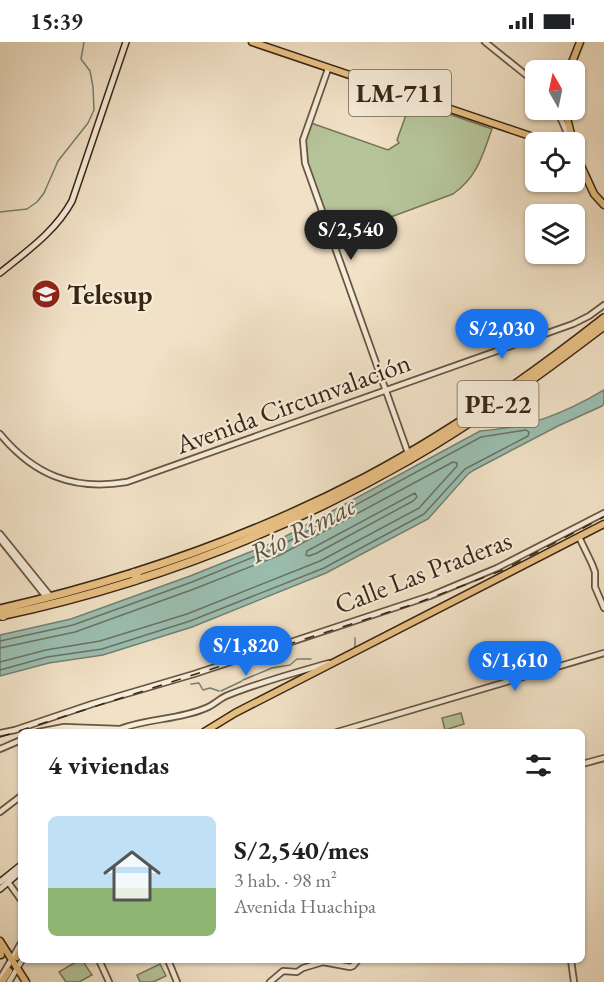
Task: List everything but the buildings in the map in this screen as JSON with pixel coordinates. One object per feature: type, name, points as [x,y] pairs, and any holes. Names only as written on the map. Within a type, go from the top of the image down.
[{"type":"highway","name":"PE-22","points":[[1,613],[76,599],[283,516],[366,477],[489,403],[537,370],[604,318]]},
{"type":"highway","name":"PE-22","points":[[1,613],[198,559],[286,522],[386,472],[493,408],[604,326]]},
{"type":"highway","points":[[386,472],[406,458],[408,453]]},
{"type":"main road","points":[[0,273],[48,234],[66,213],[86,162],[126,42]]},
{"type":"main road","name":"LM-711","points":[[246,42],[525,136]]},
{"type":"main road","name":"LM-711","points":[[252,42],[328,70],[525,134]]},
{"type":"main road","points":[[573,60],[580,42]]},
{"type":"main road","points":[[585,173],[604,204]]},
{"type":"main road","points":[[212,729],[604,525]]},
{"type":"main road","points":[[211,729],[235,713],[554,551]]},
{"type":"main road","points":[[0,882],[18,867]]},
{"type":"main road","points":[[0,889],[18,874]]},
{"type":"main road","points":[[0,941],[25,982]]},
{"type":"main road","points":[[0,951],[14,965]]},
{"type":"main road","points":[[4,981],[14,965]]},
{"type":"street","points":[[484,42],[525,74]]},
{"type":"street","points":[[328,70],[303,140],[305,163],[384,391],[408,453]]},
{"type":"street","name":"Avenida Circunvalación","points":[[0,434],[26,460],[44,472],[79,484],[110,485],[143,477],[573,324],[604,305]]},
{"type":"street","name":"Calle Las Praderas","points":[[0,733],[194,674],[450,588],[497,568],[604,513]]},
{"type":"street","points":[[0,534],[49,598]]},
{"type":"street","points":[[579,538],[595,572],[595,587],[604,608]]},
{"type":"street","points":[[0,539],[49,598]]},
{"type":"street","points":[[348,729],[604,653]]},
{"type":"street","points":[[121,729],[141,721],[154,721],[206,708],[223,698],[256,685],[343,659]]},
{"type":"street","points":[[38,722],[39,729]]},
{"type":"street","points":[[63,729],[91,727],[110,729]]},
{"type":"street","points":[[0,749],[18,741]]},
{"type":"street","points":[[585,763],[604,758]]},
{"type":"street","points":[[0,812],[18,798]]},
{"type":"street","points":[[8,882],[18,896]]},
{"type":"street","points":[[100,963],[109,982]]},
{"type":"street","points":[[169,963],[177,982]]},
{"type":"street","points":[[270,982],[283,971],[297,972],[315,963]]},
{"type":"street","points":[[324,963],[350,967],[356,963]]},
{"type":"street","points":[[571,963],[574,982]]},
{"type":"shaded area","points":[[411,101],[492,129],[474,173],[453,194],[334,238],[331,237],[306,163],[305,141],[311,123],[388,150],[399,143],[397,140]]},
{"type":"shaded area","points":[[461,713],[464,724],[445,729],[442,718]]},
{"type":"shaded area","points":[[74,963],[84,963],[92,975],[79,982],[66,982],[59,972]]},
{"type":"shaded area","points":[[160,964],[166,976],[153,982],[140,982],[137,975]]},
{"type":"water","name":"Río Rímac","points":[[604,390],[602,406],[474,470],[428,519],[326,573],[192,627],[103,655],[49,663],[0,676],[0,635],[71,619],[275,542],[480,431],[514,427],[545,418],[560,413]]},
{"type":"waterway","points":[[0,212],[27,209],[37,202],[44,193],[58,161],[88,123],[94,110],[93,87],[90,71],[81,59],[84,42]]},
{"type":"waterway","points":[[355,638],[355,649]]},
{"type":"waterway","points":[[243,680],[272,668],[290,665],[297,659],[311,659]]},
{"type":"waterway","points":[[221,691],[242,681]]},
{"type":"waterway","points":[[191,684],[199,683],[203,690],[210,688],[219,691]]},
{"type":"tunnel","points":[[11,974],[18,960]]},
{"type":"railway","points":[[25,729],[420,602],[503,570],[604,517]]},
{"type":"railway","points":[[0,737],[18,731]]},
{"type":"place","name":"Telesup","points":[[46,294]]}]
